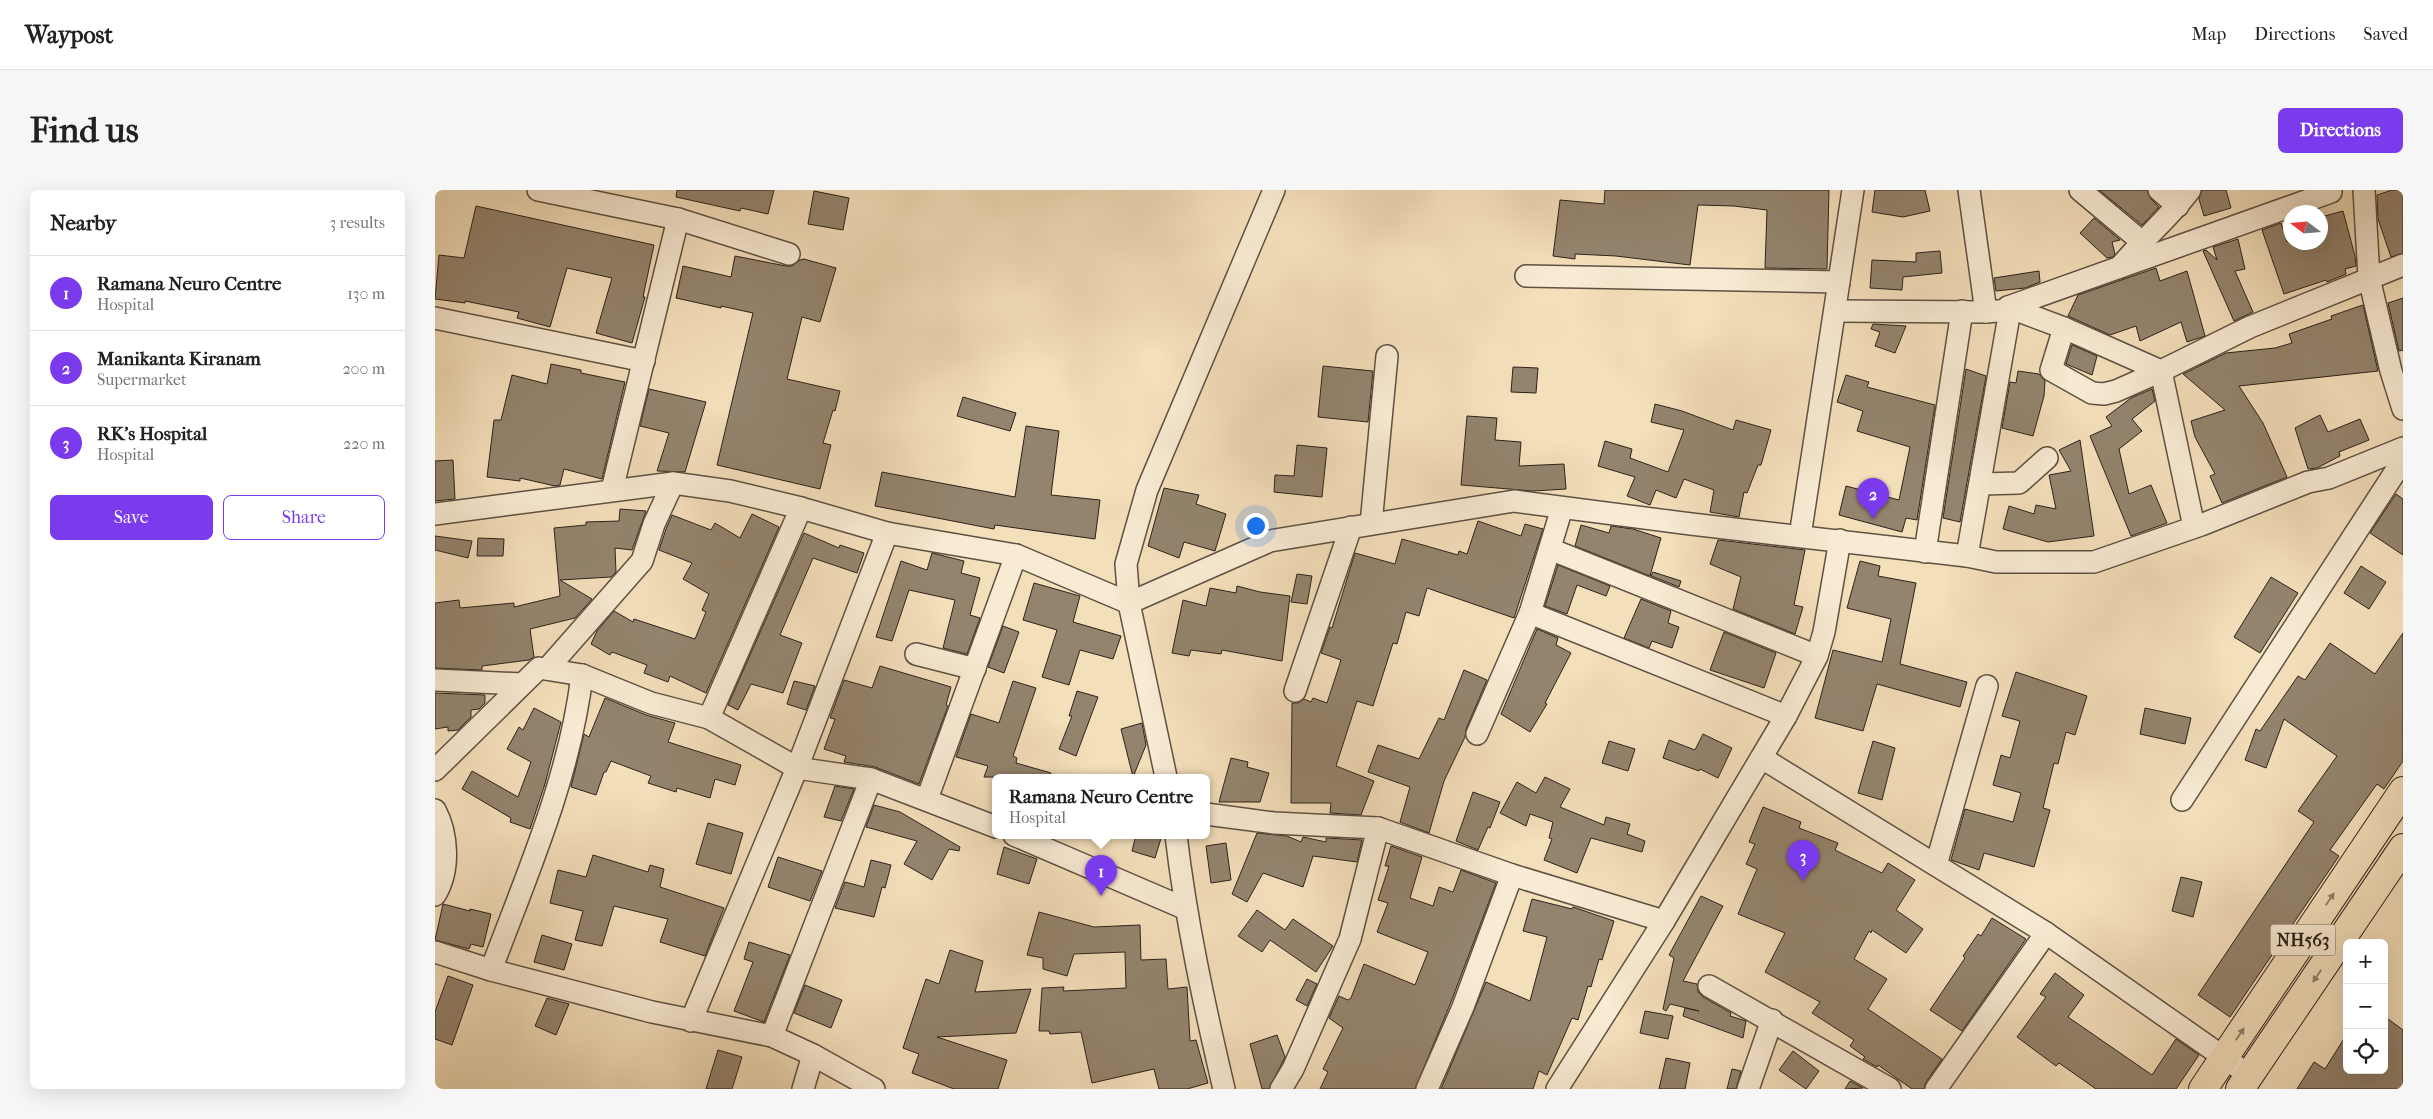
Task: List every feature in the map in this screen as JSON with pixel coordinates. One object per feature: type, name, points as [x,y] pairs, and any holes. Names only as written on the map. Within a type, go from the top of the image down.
[{"type":"highway","name":"NH563","points":[[2203,1089],[2403,790]]},
{"type":"highway","name":"NH563","points":[[2244,1082],[2403,848]]},
{"type":"street","points":[[538,190],[678,219],[789,254]]},
{"type":"street","points":[[1164,774],[1129,603],[1126,564],[1147,490],[1274,190]]},
{"type":"street","points":[[1800,536],[1853,190]]},
{"type":"street","points":[[1969,190],[1986,312]]},
{"type":"street","points":[[2080,190],[2141,242]]},
{"type":"street","points":[[2120,267],[2141,242],[2184,198],[2159,190]]},
{"type":"street","points":[[2365,190],[2369,278],[2397,369],[2403,409]]},
{"type":"street","points":[[1835,311],[1986,312],[2009,308],[2332,191]]},
{"type":"street","points":[[612,490],[678,219]]},
{"type":"street","points":[[2064,328],[2051,370],[2092,393],[2116,391],[2250,327],[2403,265]]},
{"type":"street","points":[[1526,276],[1839,282]]},
{"type":"street","points":[[2009,308],[2064,328],[2161,371]]},
{"type":"street","points":[[1967,556],[1981,484],[2009,308]]},
{"type":"street","points":[[1925,552],[1962,311]]},
{"type":"street","points":[[435,318],[644,361]]},
{"type":"street","points":[[1295,692],[1361,526],[1387,356]]},
{"type":"street","points":[[2161,371],[2194,527]]},
{"type":"street","points":[[435,514],[468,512],[612,490],[673,483],[730,491],[801,508],[887,533],[1016,555],[1129,603],[1270,541],[1514,501],[1967,556],[1996,562],[2095,562],[2194,527],[2308,482],[2329,478],[2403,448]]},
{"type":"street","points":[[1981,484],[2019,482],[2047,458]]},
{"type":"street","points":[[2183,800],[2403,460]]},
{"type":"street","points":[[547,669],[642,561],[654,524],[673,483]]},
{"type":"street","points":[[709,718],[801,508]]},
{"type":"street","points":[[1477,734],[1530,613],[1562,508]]},
{"type":"street","points":[[691,1021],[797,768],[887,533]]},
{"type":"street","points":[[1557,1089],[1664,921],[1762,758],[1817,656],[1824,632],[1840,540]]},
{"type":"street","points":[[1550,549],[1817,656]]},
{"type":"street","points":[[927,799],[1016,555]]},
{"type":"street","points":[[1530,613],[1786,716]]},
{"type":"street","points":[[917,654],[975,669]]},
{"type":"street","points":[[435,770],[539,668],[583,675],[651,703],[709,718],[797,768],[871,779],[992,825]]},
{"type":"street","points":[[491,970],[545,825],[577,716],[583,675]]},
{"type":"street","points":[[435,680],[522,684]]},
{"type":"street","points":[[1936,865],[1987,686]]},
{"type":"street","points":[[1762,758],[2046,933],[2225,1057],[2244,1082]]},
{"type":"street","points":[[772,1036],[871,779]]},
{"type":"street","points":[[435,810],[441,822],[446,859],[440,888],[435,895]]},
{"type":"street","points":[[1210,815],[1275,823],[1378,828],[1512,875],[1664,921]]},
{"type":"street","points":[[1281,1089],[1293,1069],[1351,939],[1378,828]]},
{"type":"street","points":[[1023,839],[1184,908]]},
{"type":"street","points":[[1176,839],[1184,908],[1198,980],[1224,1089]]},
{"type":"street","points":[[1427,1089],[1463,1007],[1512,875]]},
{"type":"street","points":[[1936,1089],[2046,933]]},
{"type":"street","points":[[435,952],[491,970],[691,1021],[772,1036],[813,1055],[874,1089]]},
{"type":"street","points":[[1709,986],[1772,1020],[1890,1089]]},
{"type":"street","points":[[1749,1089],[1772,1020]]},
{"type":"street","points":[[803,1089],[813,1055]]},
{"type":"building","points":[[677,190],[774,190],[768,214],[741,208],[740,211],[676,197]]},
{"type":"building","points":[[1605,190],[1829,190],[1827,269],[1765,268],[1767,210],[1734,206],[1698,205],[1690,265],[1616,256],[1575,254],[1575,259],[1553,256],[1560,200],[1604,204]]},
{"type":"building","points":[[1875,190],[1925,190],[1930,211],[1903,217],[1872,212]]},
{"type":"building","points":[[2099,190],[2147,190],[2151,199],[2159,207],[2142,225]]},
{"type":"building","points":[[2202,190],[2226,190],[2231,208],[2204,216],[2199,199]]},
{"type":"building","points":[[2392,190],[2403,190],[2403,253],[2391,257],[2378,219],[2377,195]]},
{"type":"building","points":[[814,191],[849,198],[843,230],[808,224]]},
{"type":"building","points":[[476,206],[654,245],[643,297],[645,297],[632,343],[596,333],[612,278],[567,268],[550,327],[517,318],[519,312],[465,301],[465,303],[435,299],[439,255],[464,258]]},
{"type":"building","points":[[2343,211],[2356,266],[2345,269],[2346,274],[2327,282],[2326,280],[2284,294],[2262,230],[2281,223],[2283,229],[2283,250],[2328,250],[2328,215]]},
{"type":"building","points":[[2094,218],[2120,240],[2112,242],[2115,254],[2113,257],[2107,258],[2080,233]]},
{"type":"building","points":[[2238,239],[2245,269],[2235,271],[2253,312],[2234,321],[2203,251],[2206,250],[2217,260],[2213,247]]},
{"type":"building","points":[[1940,251],[1942,273],[1903,277],[1902,290],[1870,288],[1872,260],[1916,262],[1916,253]]},
{"type":"building","points":[[735,256],[786,266],[792,266],[804,259],[836,268],[820,322],[802,317],[787,379],[840,391],[823,443],[831,445],[820,489],[717,465],[753,313],[676,298],[683,266],[731,277]]},
{"type":"building","points":[[2156,268],[2160,281],[2187,271],[2205,336],[2187,342],[2181,322],[2140,341],[2136,326],[2110,335],[2068,316],[2078,295]]},
{"type":"building","points":[[2039,271],[2040,282],[2025,288],[1996,291],[1994,278]]},
{"type":"building","points":[[2403,298],[2403,350],[2399,351],[2388,303]]},
{"type":"building","points":[[2363,305],[2378,371],[2239,386],[2263,423],[2287,477],[2222,503],[2210,476],[2215,474],[2195,437],[2191,421],[2225,410],[2183,374],[2226,353],[2275,348],[2292,343],[2289,334],[2332,319],[2331,316]]},
{"type":"building","points":[[1873,324],[1906,326],[1895,353],[1875,346],[1880,332],[1871,329]]},
{"type":"building","points":[[2072,345],[2097,356],[2092,375],[2066,364]]},
{"type":"building","points":[[551,364],[581,370],[581,373],[625,382],[602,479],[564,469],[560,485],[555,486],[520,478],[520,481],[487,477],[494,420],[501,420],[512,375],[547,384]]},
{"type":"building","points":[[1323,366],[1373,371],[1368,422],[1318,417]]},
{"type":"building","points":[[1513,367],[1538,368],[1536,393],[1511,392]]},
{"type":"building","points":[[1966,369],[1986,376],[1960,522],[1943,518]]},
{"type":"building","points":[[2018,371],[2039,374],[2045,381],[2044,396],[2033,436],[2002,428],[2010,382],[2016,383]]},
{"type":"building","points":[[1846,375],[1869,382],[1867,387],[1935,405],[1917,520],[1906,518],[1902,532],[1839,515],[1846,486],[1899,500],[1910,447],[1857,431],[1863,411],[1837,402]]},
{"type":"building","points":[[649,389],[706,402],[685,472],[657,471],[669,433],[640,426]]},
{"type":"building","points":[[2152,389],[2155,401],[2132,419],[2142,431],[2119,449],[2129,494],[2151,485],[2167,523],[2131,536],[2090,436],[2112,426],[2106,417],[2131,398]]},
{"type":"building","points":[[963,397],[1016,413],[1010,431],[957,416]]},
{"type":"building","points":[[1655,404],[1682,411],[1733,430],[1736,420],[1771,430],[1761,465],[1758,465],[1747,493],[1744,492],[1739,517],[1710,512],[1714,490],[1684,479],[1676,498],[1656,490],[1650,505],[1627,496],[1635,477],[1598,466],[1605,441],[1632,449],[1630,458],[1668,472],[1684,430],[1651,422]]},
{"type":"building","points":[[2320,415],[2328,432],[2360,419],[2369,440],[2339,452],[2340,456],[2317,468],[2308,469],[2295,428]]},
{"type":"building","points":[[1467,416],[1497,418],[1495,440],[1521,442],[1519,466],[1564,464],[1566,489],[1533,491],[1461,485]]},
{"type":"building","points":[[1026,426],[1059,431],[1051,495],[1100,500],[1095,539],[995,525],[994,529],[875,506],[882,472],[1015,497]]},
{"type":"building","points":[[2080,440],[2094,536],[2048,542],[2003,529],[2009,506],[2034,514],[2036,505],[2056,509],[2049,475],[2071,471],[2059,450]]},
{"type":"building","points":[[1297,445],[1327,448],[1322,497],[1274,492],[1275,475],[1294,476]]},
{"type":"building","points":[[453,460],[455,499],[435,501],[435,461]]},
{"type":"building","points":[[1164,488],[1199,495],[1196,504],[1226,514],[1215,551],[1184,542],[1179,558],[1148,546]]},
{"type":"building","points":[[2396,494],[2403,499],[2403,555],[2370,533]]},
{"type":"building","points":[[620,509],[646,511],[632,550],[615,548],[616,572],[611,577],[560,580],[592,599],[575,618],[530,629],[534,657],[529,660],[482,666],[482,670],[435,668],[435,603],[459,600],[460,608],[514,603],[514,607],[560,596],[554,528],[586,525],[586,522],[619,521]]},
{"type":"building","points":[[752,514],[779,527],[706,693],[670,676],[668,682],[644,673],[647,665],[612,652],[610,655],[591,644],[597,631],[614,611],[633,622],[634,619],[695,639],[706,612],[702,610],[709,594],[683,579],[692,563],[659,550],[672,515],[711,530],[715,523],[740,538]]},
{"type":"building","points":[[1478,521],[1521,536],[1525,524],[1543,529],[1514,618],[1427,588],[1419,616],[1406,612],[1397,644],[1393,643],[1373,706],[1357,701],[1336,766],[1374,781],[1361,815],[1330,813],[1331,803],[1291,803],[1292,703],[1298,703],[1304,699],[1311,702],[1313,698],[1327,703],[1341,660],[1321,653],[1330,627],[1332,628],[1355,553],[1395,564],[1402,539],[1458,555],[1459,551],[1467,554]]},
{"type":"building","points":[[1581,525],[1609,533],[1611,526],[1633,529],[1661,538],[1650,576],[1575,546]]},
{"type":"building","points":[[804,533],[839,548],[840,545],[864,553],[857,573],[813,558],[780,635],[802,643],[783,693],[751,684],[738,710],[728,705]]},
{"type":"building","points":[[435,536],[472,541],[468,558],[435,550]]},
{"type":"building","points":[[478,538],[504,539],[503,556],[477,556]]},
{"type":"building","points":[[1718,540],[1805,550],[1794,605],[1803,607],[1795,634],[1733,609],[1741,577],[1710,564]]},
{"type":"building","points":[[932,553],[964,561],[961,573],[980,578],[970,615],[980,618],[967,654],[943,648],[955,600],[909,590],[892,641],[876,637],[901,561],[927,570]]},
{"type":"building","points":[[1860,561],[1880,566],[1878,576],[1916,583],[1900,664],[1967,682],[1960,707],[1877,684],[1863,731],[1815,718],[1833,650],[1882,662],[1891,619],[1847,608]]},
{"type":"building","points":[[1558,565],[1610,586],[1606,596],[1577,585],[1567,614],[1545,606]]},
{"type":"building","points":[[2361,566],[2386,582],[2369,609],[2344,593]]},
{"type":"building","points":[[1653,572],[1681,581],[1679,587],[1651,576]]},
{"type":"building","points":[[1297,574],[1312,576],[1307,604],[1291,602]]},
{"type":"building","points":[[2271,577],[2298,593],[2260,653],[2234,637]]},
{"type":"building","points":[[1034,583],[1080,596],[1073,622],[1121,636],[1113,659],[1080,650],[1069,685],[1042,677],[1057,630],[1023,620]]},
{"type":"building","points":[[1237,586],[1260,592],[1290,596],[1282,661],[1222,650],[1221,654],[1191,650],[1189,656],[1172,653],[1183,600],[1206,606],[1210,588],[1236,593]]},
{"type":"building","points":[[1641,599],[1671,611],[1668,623],[1679,627],[1672,648],[1652,641],[1649,648],[1624,638]]},
{"type":"building","points":[[1003,626],[1019,632],[1004,673],[988,667]]},
{"type":"building","points":[[1537,629],[1558,638],[1556,645],[1571,653],[1545,703],[1547,704],[1530,732],[1501,714]]},
{"type":"building","points":[[1724,632],[1776,653],[1764,688],[1710,670]]},
{"type":"building","points":[[2403,633],[2403,761],[2384,789],[2377,784],[2330,850],[2339,856],[2230,1017],[2198,995],[2314,822],[2298,811],[2337,756],[2284,719],[2266,768],[2245,760],[2256,729],[2260,731],[2298,676],[2305,680],[2330,643],[2375,674]]},
{"type":"building","points":[[880,666],[951,687],[946,705],[948,706],[919,784],[875,767],[844,762],[846,756],[824,749],[835,719],[830,718],[844,680],[872,688]]},
{"type":"building","points":[[1464,670],[1487,680],[1466,729],[1465,737],[1444,781],[1429,833],[1400,822],[1410,787],[1368,772],[1378,745],[1419,759],[1439,718],[1444,720]]},
{"type":"building","points":[[2016,672],[2087,696],[2075,735],[2066,732],[2058,764],[2054,763],[2043,808],[2050,810],[2034,867],[1984,853],[1979,870],[1951,860],[1965,809],[2013,822],[2021,793],[1993,785],[2001,755],[2010,758],[2020,721],[2002,716]]},
{"type":"building","points":[[794,681],[815,686],[806,710],[787,704]]},
{"type":"building","points":[[1013,681],[1036,688],[1013,756],[1017,758],[1016,763],[1051,774],[992,774],[992,777],[984,777],[988,766],[956,757],[971,714],[999,723]]},
{"type":"building","points":[[1077,691],[1098,697],[1076,756],[1059,749],[1072,716],[1069,716]]},
{"type":"building","points":[[435,693],[485,695],[485,703],[479,709],[471,710],[471,717],[458,730],[448,731],[448,727],[435,729]]},
{"type":"building","points":[[605,698],[646,715],[675,723],[668,742],[741,765],[735,785],[715,779],[710,798],[677,788],[676,792],[648,783],[651,776],[611,761],[606,772],[604,772],[596,795],[571,787],[584,734],[589,737]]},
{"type":"building","points":[[534,708],[561,722],[545,784],[530,829],[510,822],[511,818],[462,789],[472,771],[518,797],[531,762],[507,749],[519,727],[523,730]]},
{"type":"building","points":[[2145,708],[2191,718],[2185,744],[2140,734]]},
{"type":"building","points":[[1142,723],[1146,745],[1134,774],[1132,774],[1121,729]]},
{"type":"building","points":[[1703,734],[1732,748],[1718,778],[1700,769],[1699,771],[1663,758],[1669,740],[1695,750]]},
{"type":"building","points":[[1609,741],[1635,749],[1628,771],[1602,763]]},
{"type":"building","points":[[1873,741],[1895,748],[1882,800],[1858,793]]},
{"type":"building","points":[[1231,758],[1248,762],[1247,767],[1269,773],[1260,802],[1219,802]]},
{"type":"building","points":[[1545,777],[1570,789],[1560,807],[1604,825],[1606,817],[1630,824],[1627,834],[1645,841],[1642,852],[1591,838],[1577,873],[1544,860],[1552,839],[1549,838],[1553,822],[1530,814],[1526,826],[1500,813],[1517,782],[1536,793]]},
{"type":"building","points":[[835,786],[854,789],[841,821],[824,817]]},
{"type":"building","points":[[1473,792],[1500,802],[1490,828],[1488,827],[1478,850],[1456,841]]},
{"type":"building","points":[[874,805],[900,812],[960,847],[959,851],[949,849],[932,880],[904,864],[917,841],[866,827]]},
{"type":"building","points":[[1763,807],[1801,822],[1799,828],[1838,843],[1835,850],[1882,873],[1888,863],[1915,880],[1896,910],[1923,929],[1906,953],[1872,930],[1871,933],[1869,931],[1854,959],[1887,979],[1868,1009],[1942,1059],[1926,1082],[1924,1089],[1912,1089],[1878,1065],[1877,1067],[1863,1059],[1865,1057],[1850,1046],[1854,1040],[1812,1013],[1820,1002],[1765,972],[1785,933],[1738,914],[1757,869],[1746,864],[1755,844],[1749,842]]},
{"type":"building","points":[[708,823],[743,833],[731,874],[696,864]]},
{"type":"building","points":[[1257,833],[1287,836],[1301,842],[1303,837],[1326,842],[1326,838],[1362,840],[1357,862],[1313,856],[1303,887],[1263,873],[1247,902],[1232,894]]},
{"type":"building","points":[[1135,839],[1161,839],[1155,858],[1132,851]]},
{"type":"building","points":[[1226,843],[1231,880],[1211,883],[1206,846]]},
{"type":"building","points":[[1391,846],[1422,857],[1410,898],[1433,906],[1439,887],[1453,892],[1461,870],[1496,883],[1451,1002],[1415,1089],[1320,1089],[1328,1072],[1323,1069],[1343,1028],[1329,1018],[1339,996],[1348,1000],[1351,998],[1364,964],[1415,985],[1428,952],[1377,932],[1388,903],[1378,900],[1389,866],[1385,866]]},
{"type":"building","points":[[1004,847],[1037,859],[1029,884],[997,874]]},
{"type":"building","points":[[593,855],[648,872],[650,865],[664,869],[660,887],[724,908],[705,956],[660,942],[668,919],[614,906],[602,946],[575,940],[583,911],[550,903],[558,870],[586,877]]},
{"type":"building","points":[[778,857],[822,871],[810,901],[768,887]]},
{"type":"building","points":[[871,860],[891,865],[885,888],[882,887],[874,917],[835,908],[845,882],[864,887]]},
{"type":"building","points":[[2181,877],[2202,882],[2193,917],[2172,911]]},
{"type":"building","points":[[1701,896],[1723,906],[1683,981],[1697,984],[1698,992],[1703,997],[1731,1013],[1730,1016],[1746,1021],[1743,1038],[1683,1016],[1685,1008],[1699,1011],[1670,1004],[1666,1011],[1663,1009],[1674,958],[1669,955]]},
{"type":"building","points":[[1532,899],[1572,909],[1573,907],[1614,921],[1602,960],[1599,959],[1591,987],[1588,986],[1578,1020],[1572,1018],[1547,1075],[1539,1071],[1533,1089],[1441,1089],[1486,982],[1530,1001],[1547,937],[1523,931]]},
{"type":"building","points":[[443,904],[491,914],[483,947],[471,944],[469,949],[435,940]]},
{"type":"building","points":[[1257,910],[1285,930],[1293,919],[1333,946],[1316,972],[1270,940],[1262,952],[1238,936]]},
{"type":"building","points":[[1039,912],[1094,927],[1140,925],[1141,960],[1166,959],[1168,989],[1187,987],[1190,1041],[1196,1040],[1208,1083],[1187,1089],[1159,1089],[1154,1069],[1092,1083],[1081,1032],[1050,1034],[1049,1031],[1039,1031],[1042,988],[1064,987],[1063,991],[1126,988],[1125,952],[1074,954],[1067,976],[1043,969],[1043,958],[1027,955]]},
{"type":"building","points":[[1992,918],[2026,939],[1962,1031],[1930,1010],[1965,958],[1963,956],[1978,934],[1981,936]]},
{"type":"building","points":[[542,935],[572,944],[564,970],[534,962]]},
{"type":"building","points":[[749,942],[790,955],[764,1022],[734,1011],[753,962],[744,959]]},
{"type":"building","points":[[950,950],[983,961],[975,992],[1031,989],[1016,1033],[937,1037],[1007,1060],[998,1089],[954,1089],[912,1073],[919,1054],[903,1048],[926,979],[939,984]]},
{"type":"building","points":[[2055,973],[2084,995],[2068,1017],[2152,1075],[2176,1039],[2199,1055],[2176,1089],[2096,1089],[2059,1063],[2056,1066],[2017,1037],[2046,997],[2040,994]]},
{"type":"building","points":[[448,976],[473,985],[452,1045],[435,1039],[435,1012]]},
{"type":"building","points":[[1307,979],[1317,984],[1307,1006],[1296,1000]]},
{"type":"building","points":[[805,985],[842,1000],[831,1028],[794,1013]]},
{"type":"building","points":[[547,998],[569,1004],[556,1035],[535,1026]]},
{"type":"building","points":[[1645,1011],[1673,1016],[1668,1039],[1640,1033]]},
{"type":"building","points":[[2388,1019],[2403,1030],[2403,1089],[2297,1089],[2314,1062],[2325,1069],[2343,1040],[2343,1074],[2388,1074]]},
{"type":"building","points":[[1277,1035],[1285,1057],[1269,1089],[1262,1089],[1250,1044]]},
{"type":"building","points":[[718,1050],[742,1057],[732,1089],[706,1089]]},
{"type":"building","points":[[1793,1051],[1819,1071],[1806,1089],[1779,1070]]},
{"type":"building","points":[[1666,1058],[1690,1063],[1685,1089],[1659,1089]]},
{"type":"building","points":[[1732,1069],[1741,1071],[1736,1089],[1727,1089]]},
{"type":"building","points":[[1850,1081],[1863,1088],[1845,1089]]},
{"type":"place","name":"Manikanta Kiranam","points":[[1873,519]]},
{"type":"place","name":"RK's Hospital","points":[[1803,881]]},
{"type":"place","name":"Ramana Neuro Centre","points":[[1101,896]]}]
